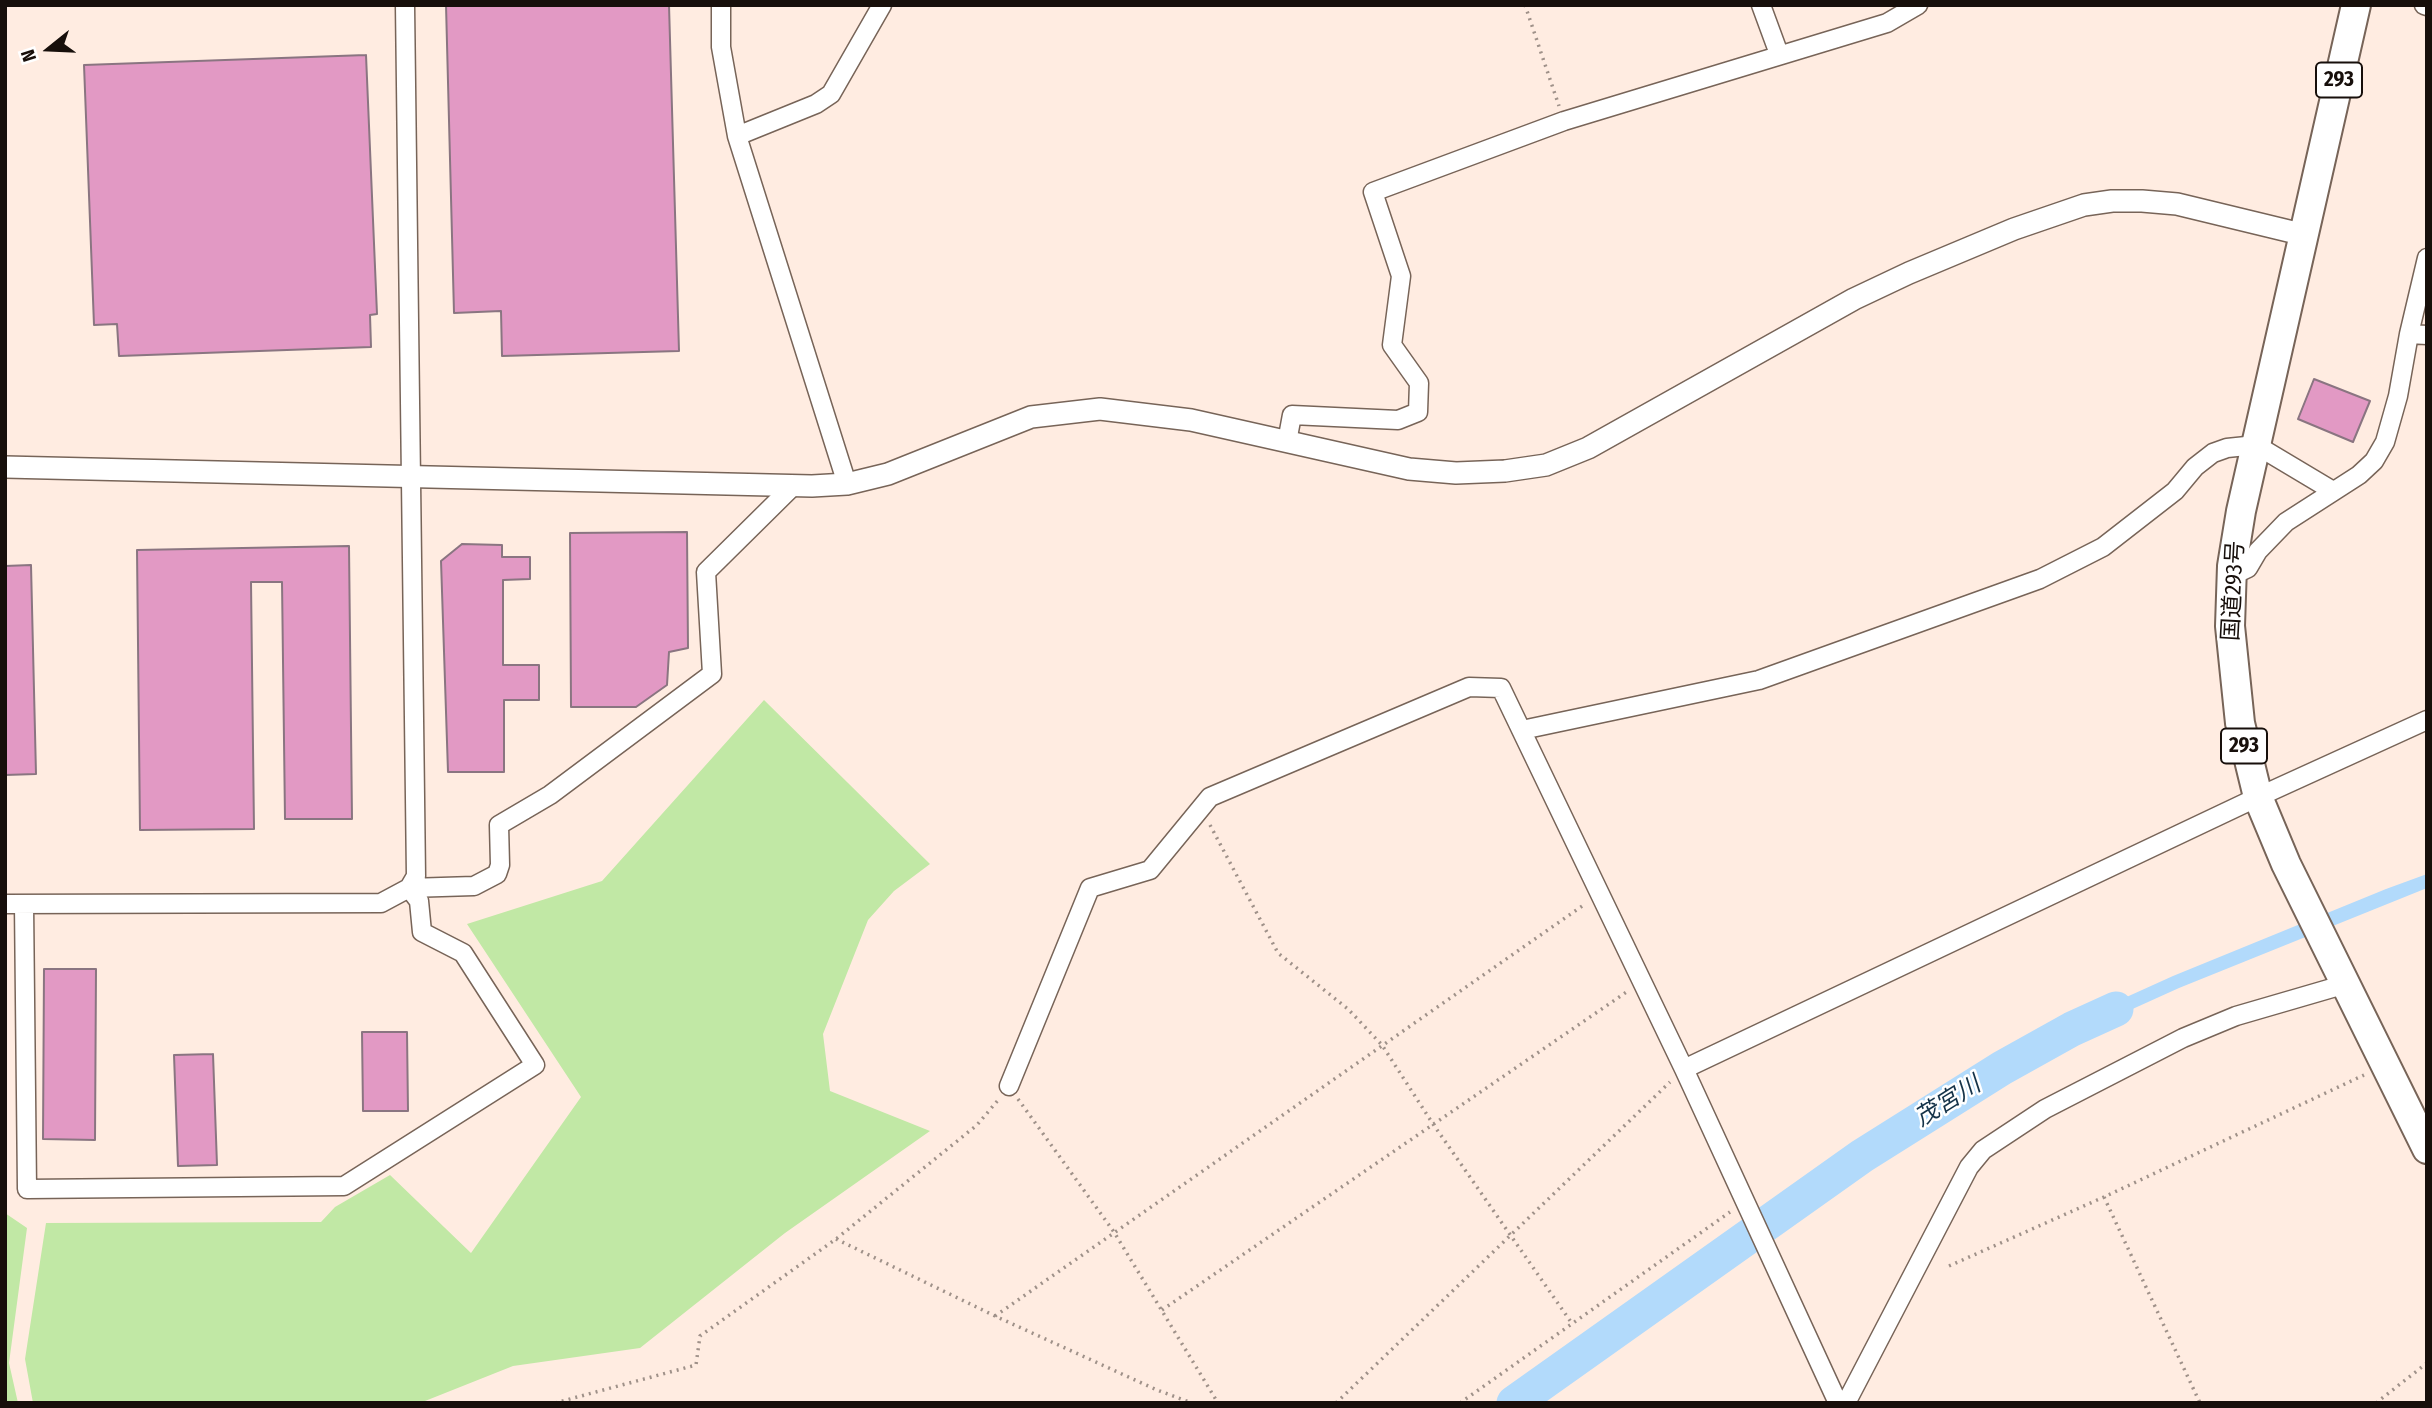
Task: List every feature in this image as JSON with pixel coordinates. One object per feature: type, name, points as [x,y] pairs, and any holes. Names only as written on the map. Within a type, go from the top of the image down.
[{"type":"highway","name":"国道293号","points":[[2356,5],[2256,445],[2233,562],[2230,626],[2239,723],[2258,797],[2306,904],[2427,1149]]},
{"type":"street","points":[[405,5],[416,876],[409,888]]},
{"type":"street","points":[[721,5],[721,47],[737,135],[847,484]]},
{"type":"street","points":[[737,135],[816,104],[831,94],[882,5]]},
{"type":"street","points":[[1761,5],[1779,54]]},
{"type":"street","points":[[1287,442],[1292,415],[1398,420],[1419,412],[1419,383],[1392,345],[1401,276],[1373,192],[1564,121],[1887,23],[1919,5]]},
{"type":"street","points":[[5,467],[793,486],[847,484],[915,465],[1031,417],[1100,408],[1191,420],[1420,470],[1456,473],[1505,471],[1546,465],[1588,448],[1795,331],[1909,273],[2014,229],[2084,205],[2112,201],[2178,204],[2305,235]]},
{"type":"street","points":[[2233,562],[2248,568],[2258,551],[2286,522],[2366,468],[2385,442],[2418,335],[2427,258]]},
{"type":"street","points":[[1522,730],[1759,680],[2040,579],[2103,547],[2175,491],[2195,467],[2213,453],[2228,448],[2256,445],[2333,491]]},
{"type":"street","points":[[5,904],[381,903],[409,888],[474,886],[497,874],[500,865],[499,825],[550,795],[712,674],[706,572],[793,486]]},
{"type":"street","points":[[1009,1086],[1090,888],[1150,870],[1210,797],[1469,687],[1501,688],[1684,1069],[1838,1403]]},
{"type":"street","points":[[1684,1069],[2258,797],[2427,720]]},
{"type":"street","points":[[24,904],[27,1189],[344,1186],[535,1065],[463,953],[422,932],[419,901],[409,888]]},
{"type":"street","points":[[1846,1403],[1969,1167],[1983,1150],[2045,1109],[2183,1038],[2236,1016],[2297,996],[2342,975]]},
{"type":"path","points":[[1525,5],[1564,121]]},
{"type":"path","points":[[1201,807],[1278,953],[1348,1009],[1382,1045],[1433,1124],[1571,1322]]},
{"type":"path","points":[[995,1316],[1600,894]]},
{"type":"path","points":[[1162,1310],[1642,981]]},
{"type":"path","points":[[1949,1266],[2104,1198],[2385,1065]]},
{"type":"path","points":[[1336,1403],[1684,1069]]},
{"type":"path","points":[[555,1403],[696,1365],[700,1336],[836,1239],[977,1125],[1009,1086],[1114,1232],[1218,1403]]},
{"type":"path","points":[[2104,1198],[2200,1403]]},
{"type":"path","points":[[1460,1403],[1571,1322],[1745,1205]]},
{"type":"path","points":[[836,1239],[995,1316],[1157,1390],[1192,1403]]},
{"type":"path","points":[[2376,1403],[2427,1363]]},
{"type":"green space","points":[[764,700],[930,864],[894,891],[868,920],[823,1034],[830,1091],[930,1131],[785,1233],[640,1348],[513,1366],[420,1403],[33,1403],[25,1359],[46,1223],[321,1222],[335,1207],[390,1175],[471,1253],[581,1097],[467,924],[602,881]]},
{"type":"green space","points":[[5,1213],[27,1228],[9,1363],[18,1403],[5,1403]]},
{"type":"water","points":[[2427,874],[2427,888],[2179,988],[2075,1035],[2069,1023],[2173,976]]},
{"type":"building","points":[[446,5],[669,5],[679,351],[502,356],[501,311],[454,313]]},
{"type":"building","points":[[366,55],[377,314],[370,315],[371,347],[119,356],[117,324],[94,325],[84,65]]},
{"type":"building","points":[[2314,379],[2370,401],[2353,442],[2298,419]]},
{"type":"building","points":[[687,532],[688,648],[669,652],[667,685],[636,707],[571,707],[570,533]]},
{"type":"building","points":[[462,544],[502,545],[502,557],[530,557],[530,579],[503,580],[503,665],[539,665],[539,700],[504,700],[504,772],[448,772],[441,561]]},
{"type":"building","points":[[349,546],[352,819],[285,819],[282,582],[251,582],[254,829],[140,830],[137,550]]},
{"type":"building","points":[[31,565],[36,774],[5,775],[5,566]]},
{"type":"building","points":[[44,969],[96,969],[95,1140],[43,1139]]},
{"type":"building","points":[[362,1032],[407,1032],[408,1111],[363,1111]]},
{"type":"building","points":[[213,1054],[217,1165],[178,1166],[174,1055]]},
{"type":"waterway","name":"茂宮川","points":[[1514,1403],[1862,1156],[2002,1068],[2072,1029],[2116,1009]]}]
